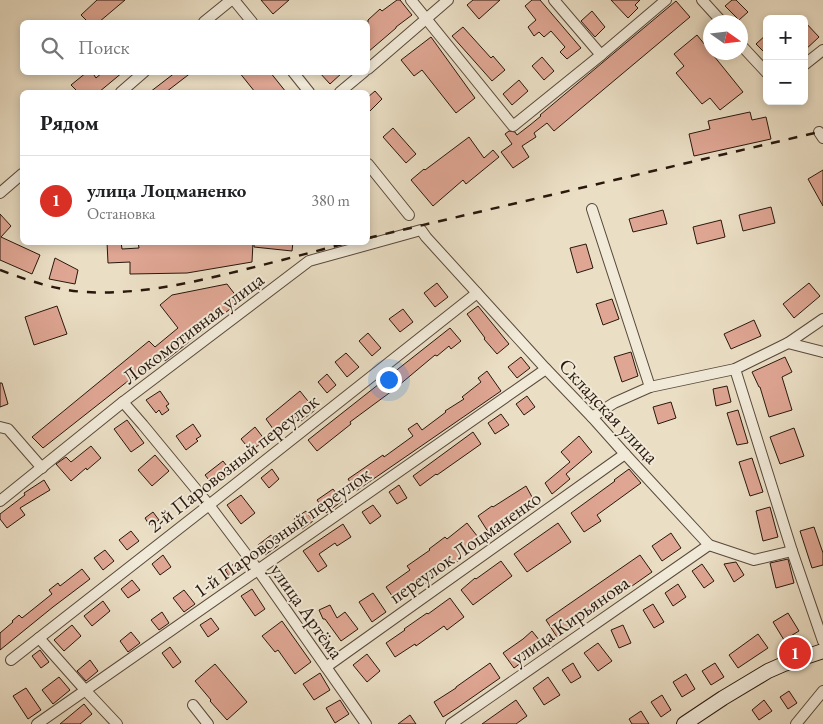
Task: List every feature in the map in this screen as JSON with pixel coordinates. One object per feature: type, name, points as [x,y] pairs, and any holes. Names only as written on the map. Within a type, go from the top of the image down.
[{"type":"main road","points":[[684,724],[723,698],[768,672],[784,664],[823,651]]},
{"type":"street","points":[[207,20],[233,0],[250,20]]},
{"type":"street","points":[[411,0],[513,126],[666,0]]},
{"type":"street","points":[[370,67],[448,0]]},
{"type":"street","points":[[554,0],[601,55]]},
{"type":"street","points":[[702,0],[716,15]]},
{"type":"street","points":[[808,62],[823,50]]},
{"type":"street","points":[[748,53],[763,69]]},
{"type":"street","points":[[122,90],[140,75]]},
{"type":"street","points":[[295,75],[307,90]]},
{"type":"street","points":[[342,90],[360,75]]},
{"type":"street","points":[[370,167],[408,215]]},
{"type":"street","points":[[0,193],[20,176]]},
{"type":"street","points":[[592,209],[650,388]]},
{"type":"street","name":"Локомотивная улица","points":[[370,244],[421,230],[426,236]]},
{"type":"street","name":"Складская улица","points":[[426,236],[709,545],[754,560],[792,551]]},
{"type":"street","name":"Локомотивная улица","points":[[0,500],[123,402],[308,262],[368,245]]},
{"type":"street","name":"2-й Паровозный переулок","points":[[10,660],[477,293]]},
{"type":"street","points":[[592,417],[614,403],[650,388],[735,369],[788,343],[823,319]]},
{"type":"street","points":[[788,343],[823,352]]},
{"type":"street","name":"1-й Паровозный переулок","points":[[37,724],[546,369]]},
{"type":"street","points":[[735,369],[792,551],[823,642]]},
{"type":"street","name":"улица Артёма","points":[[123,402],[209,505],[258,570],[366,724]]},
{"type":"street","points":[[0,427],[8,429],[42,468]]},
{"type":"street","name":"переулок Лоцманенко","points":[[326,667],[625,454]]},
{"type":"street","name":"улица Кирьянова","points":[[451,724],[709,545]]},
{"type":"street","points":[[39,638],[117,724]]},
{"type":"street","points":[[796,724],[823,691]]},
{"type":"street","points":[[192,705],[208,724]]},
{"type":"building","points":[[97,0],[125,0],[101,20],[86,20],[81,15]]},
{"type":"building","points":[[261,0],[289,0],[273,14]]},
{"type":"building","points":[[397,0],[400,0],[412,15],[370,50],[370,20],[368,20],[380,9],[382,11]]},
{"type":"building","points":[[473,0],[500,0],[479,19],[467,5]]},
{"type":"building","points":[[532,0],[540,0],[581,48],[567,59],[560,52],[565,47],[551,31],[544,37],[539,32],[534,36],[528,27],[536,20],[525,6]]},
{"type":"building","points":[[611,0],[640,0],[635,5],[638,8],[628,18]]},
{"type":"building","points":[[732,0],[736,0],[748,12],[745,15],[734,15],[725,6]]},
{"type":"building","points":[[676,1],[690,17],[554,131],[547,123],[534,133],[536,137],[522,146],[529,157],[513,168],[501,152],[512,144],[505,134],[509,131],[515,132],[517,135],[530,125]]},
{"type":"building","points":[[592,11],[605,27],[595,37],[581,21]]},
{"type":"building","points":[[808,25],[819,37],[808,47]]},
{"type":"building","points":[[463,27],[491,58],[493,56],[505,70],[492,81],[452,36]]},
{"type":"building","points":[[697,35],[703,42],[703,60],[717,60],[743,92],[720,110],[710,98],[702,104],[676,73],[684,66],[674,54]]},
{"type":"building","points":[[431,37],[475,98],[456,113],[422,70],[414,76],[401,60]]},
{"type":"building","points":[[763,38],[763,51],[756,44]]},
{"type":"building","points":[[542,57],[554,71],[544,80],[532,66]]},
{"type":"building","points":[[83,75],[94,75],[96,78],[100,75],[119,75],[101,90],[76,90],[71,85]]},
{"type":"building","points":[[172,75],[188,75],[169,90],[153,90]]},
{"type":"building","points":[[241,75],[272,75],[284,90],[253,90]]},
{"type":"building","points":[[322,75],[340,75],[330,84]]},
{"type":"building","points":[[519,80],[528,91],[512,105],[503,94]]},
{"type":"building","points":[[375,91],[382,99],[370,111],[370,95]]},
{"type":"building","points":[[750,112],[752,120],[766,117],[771,139],[694,156],[689,134],[710,129],[708,121]]},
{"type":"building","points":[[393,128],[416,154],[406,163],[383,137]]},
{"type":"building","points":[[469,137],[484,158],[493,150],[499,157],[466,184],[463,180],[433,206],[411,180]]},
{"type":"building","points":[[823,170],[823,206],[808,179]]},
{"type":"building","points":[[771,207],[775,223],[743,231],[739,215]]},
{"type":"building","points":[[663,210],[667,224],[633,232],[629,219]]},
{"type":"building","points":[[0,214],[11,226],[1,237],[40,255],[32,274],[0,260]]},
{"type":"building","points":[[721,220],[725,237],[697,244],[693,227]]},
{"type":"building","points":[[586,244],[593,268],[577,273],[570,248]]},
{"type":"building","points":[[107,245],[121,245],[122,249],[139,248],[138,245],[253,245],[252,262],[187,273],[130,274],[130,262],[108,263]]},
{"type":"building","points":[[254,245],[293,245],[292,251],[254,247]]},
{"type":"building","points":[[55,258],[78,270],[75,284],[49,279]]},
{"type":"building","points":[[437,283],[448,297],[435,307],[424,293]]},
{"type":"building","points":[[809,283],[820,296],[794,318],[783,304]]},
{"type":"building","points":[[227,284],[240,301],[165,361],[161,355],[43,448],[32,437],[149,341],[155,347],[178,328],[160,305],[172,295]]},
{"type":"building","points":[[612,299],[619,319],[603,325],[596,304]]},
{"type":"building","points":[[57,306],[67,334],[34,345],[25,317]]},
{"type":"building","points":[[478,306],[509,344],[497,354],[467,314]]},
{"type":"building","points":[[403,309],[413,322],[400,332],[389,319]]},
{"type":"building","points":[[754,320],[761,336],[731,349],[724,334]]},
{"type":"building","points":[[450,328],[461,341],[451,349],[449,346],[437,356],[435,355],[392,391],[350,422],[351,424],[317,451],[308,440]]},
{"type":"building","points":[[368,333],[381,348],[372,356],[359,341]]},
{"type":"building","points":[[631,352],[638,376],[622,382],[614,357]]},
{"type":"building","points":[[346,353],[359,367],[347,377],[335,362]]},
{"type":"building","points":[[521,357],[530,368],[517,378],[508,367]]},
{"type":"building","points":[[785,357],[792,372],[782,377],[792,410],[769,417],[760,387],[752,372]]},
{"type":"building","points":[[487,371],[501,391],[356,491],[348,479],[383,455],[384,457],[413,436],[408,429],[417,423],[422,430],[445,411],[464,399],[462,397],[481,382],[478,378]]},
{"type":"building","points":[[327,374],[336,385],[327,393],[318,382]]},
{"type":"building","points":[[0,383],[2,383],[8,404],[0,407]]},
{"type":"building","points":[[727,386],[731,402],[716,406],[713,389]]},
{"type":"building","points":[[160,391],[169,404],[166,406],[169,410],[162,415],[159,410],[156,413],[146,400]]},
{"type":"building","points":[[300,391],[315,410],[301,421],[297,416],[276,433],[266,419]]},
{"type":"building","points":[[527,396],[535,407],[524,415],[516,404]]},
{"type":"building","points":[[671,402],[676,418],[658,424],[653,407]]},
{"type":"building","points":[[738,410],[748,443],[737,445],[727,413]]},
{"type":"building","points":[[501,414],[509,425],[495,434],[488,423]]},
{"type":"building","points":[[127,420],[144,443],[131,452],[114,429]]},
{"type":"building","points":[[193,424],[201,436],[196,439],[198,441],[186,450],[176,436]]},
{"type":"building","points":[[255,427],[265,440],[251,451],[241,439]]},
{"type":"building","points":[[794,428],[804,456],[780,464],[770,437]]},
{"type":"building","points":[[473,432],[481,444],[420,486],[413,476]]},
{"type":"building","points":[[579,436],[592,452],[566,474],[570,479],[552,494],[545,483],[570,462],[561,452]]},
{"type":"building","points":[[91,446],[101,458],[71,481],[56,464],[66,457],[71,462]]},
{"type":"building","points":[[155,455],[169,471],[152,486],[138,470]]},
{"type":"building","points":[[752,458],[763,492],[750,496],[739,462]]},
{"type":"building","points":[[223,461],[230,470],[212,484],[205,475]]},
{"type":"building","points":[[272,469],[279,479],[269,488],[261,478]]},
{"type":"building","points":[[629,469],[641,483],[597,515],[601,521],[584,532],[571,513]]},
{"type":"building","points":[[44,480],[50,490],[20,508],[25,515],[7,528],[0,519],[0,514],[25,495],[24,493]]},
{"type":"building","points":[[399,485],[407,498],[397,504],[389,492]]},
{"type":"building","points":[[526,486],[537,506],[505,525],[507,528],[492,538],[478,516]]},
{"type":"building","points":[[333,489],[342,501],[326,513],[317,500]]},
{"type":"building","points":[[241,495],[255,513],[241,524],[227,505]]},
{"type":"building","points":[[373,505],[381,516],[370,524],[362,512]]},
{"type":"building","points":[[770,507],[778,537],[763,541],[756,511]]},
{"type":"building","points":[[306,511],[313,521],[302,529],[294,519]]},
{"type":"building","points":[[153,512],[159,520],[150,526],[145,518]]},
{"type":"building","points":[[467,523],[481,541],[461,559],[397,603],[386,587],[410,570],[407,566]]},
{"type":"building","points":[[558,523],[571,542],[527,572],[514,554]]},
{"type":"building","points":[[343,524],[351,537],[337,546],[335,543],[319,554],[327,566],[318,572],[303,551]]},
{"type":"building","points":[[814,527],[823,553],[823,565],[812,568],[800,531]]},
{"type":"building","points":[[131,531],[139,541],[127,550],[119,540]]},
{"type":"building","points":[[671,533],[681,548],[662,561],[652,546]]},
{"type":"building","points":[[271,535],[279,545],[265,555],[258,545]]},
{"type":"building","points":[[105,550],[114,561],[103,570],[94,558]]},
{"type":"building","points":[[163,555],[171,567],[160,575],[152,564]]},
{"type":"building","points":[[640,555],[652,572],[557,637],[546,620]]},
{"type":"building","points":[[788,559],[794,583],[776,588],[770,563]]},
{"type":"building","points":[[501,561],[512,576],[473,605],[461,590]]},
{"type":"building","points":[[736,562],[744,575],[734,582],[724,564]]},
{"type":"building","points":[[234,564],[239,572],[230,578],[225,570]]},
{"type":"building","points":[[702,564],[714,581],[704,588],[692,571]]},
{"type":"building","points":[[82,569],[90,579],[0,650],[0,633],[12,621],[19,615],[22,618],[52,594],[49,590],[58,583],[60,586]]},
{"type":"building","points":[[132,580],[140,590],[128,598],[121,589]]},
{"type":"building","points":[[678,584],[686,597],[673,606],[665,593]]},
{"type":"building","points":[[252,589],[265,609],[255,616],[241,596]]},
{"type":"building","points":[[184,590],[195,604],[184,612],[173,598]]},
{"type":"building","points":[[373,593],[386,612],[372,622],[359,602]]},
{"type":"building","points":[[450,598],[464,617],[447,630],[444,626],[416,646],[415,644],[395,657],[386,643]]},
{"type":"building","points":[[103,601],[110,611],[92,626],[84,616]]},
{"type":"building","points":[[653,604],[664,622],[654,628],[643,610]]},
{"type":"building","points":[[330,605],[337,618],[345,612],[358,629],[341,641],[325,619],[323,619],[319,610]]},
{"type":"building","points":[[162,612],[169,623],[159,630],[151,620]]},
{"type":"building","points":[[788,613],[799,631],[784,640],[773,622]]},
{"type":"building","points":[[211,618],[219,629],[208,637],[200,625]]},
{"type":"building","points":[[282,621],[311,662],[295,674],[278,650],[275,652],[262,636]]},
{"type":"building","points":[[72,625],[81,636],[64,651],[54,640]]},
{"type":"building","points":[[623,625],[631,643],[619,648],[611,630]]},
{"type":"building","points":[[532,631],[544,646],[514,668],[503,653]]},
{"type":"building","points":[[131,632],[140,643],[128,652],[120,641]]},
{"type":"building","points":[[758,634],[768,648],[738,668],[729,655]]},
{"type":"building","points":[[598,643],[612,661],[598,671],[584,653]]},
{"type":"building","points":[[170,647],[181,662],[173,668],[162,653]]},
{"type":"building","points":[[40,650],[49,662],[41,668],[32,656]]},
{"type":"building","points":[[367,654],[380,671],[367,682],[353,665]]},
{"type":"building","points":[[90,660],[98,671],[86,681],[77,671]]},
{"type":"building","points":[[490,663],[500,678],[443,717],[434,702]]},
{"type":"building","points":[[573,663],[581,677],[571,683],[562,670]]},
{"type":"building","points":[[715,663],[724,677],[711,685],[702,671]]},
{"type":"building","points":[[215,664],[247,702],[227,720],[195,681]]},
{"type":"building","points":[[320,673],[330,690],[314,700],[303,684]]},
{"type":"building","points":[[686,674],[695,689],[682,697],[673,682]]},
{"type":"building","points":[[59,677],[70,690],[53,704],[42,690]]},
{"type":"building","points":[[548,677],[560,695],[544,705],[533,688]]},
{"type":"building","points":[[26,688],[41,710],[28,719],[13,696]]},
{"type":"building","points":[[789,691],[797,703],[788,709],[780,697]]},
{"type":"building","points":[[662,695],[671,710],[661,717],[651,702]]},
{"type":"building","points":[[340,700],[349,714],[335,723],[326,708]]},
{"type":"building","points":[[516,700],[527,716],[516,724],[482,724]]},
{"type":"building","points":[[764,700],[772,711],[759,720],[752,710]]},
{"type":"building","points":[[84,704],[92,714],[80,724],[60,724]]},
{"type":"building","points":[[641,711],[649,724],[632,724],[629,719]]},
{"type":"building","points":[[410,715],[416,724],[398,724]]},
{"type":"railway","points":[[370,238],[823,131]]},
{"type":"railway","points":[[0,270],[31,281],[63,289],[85,292],[125,292],[204,279],[339,245]]},
{"type":"place","name":"улица Лоцманенко","points":[[795,653]]}]
